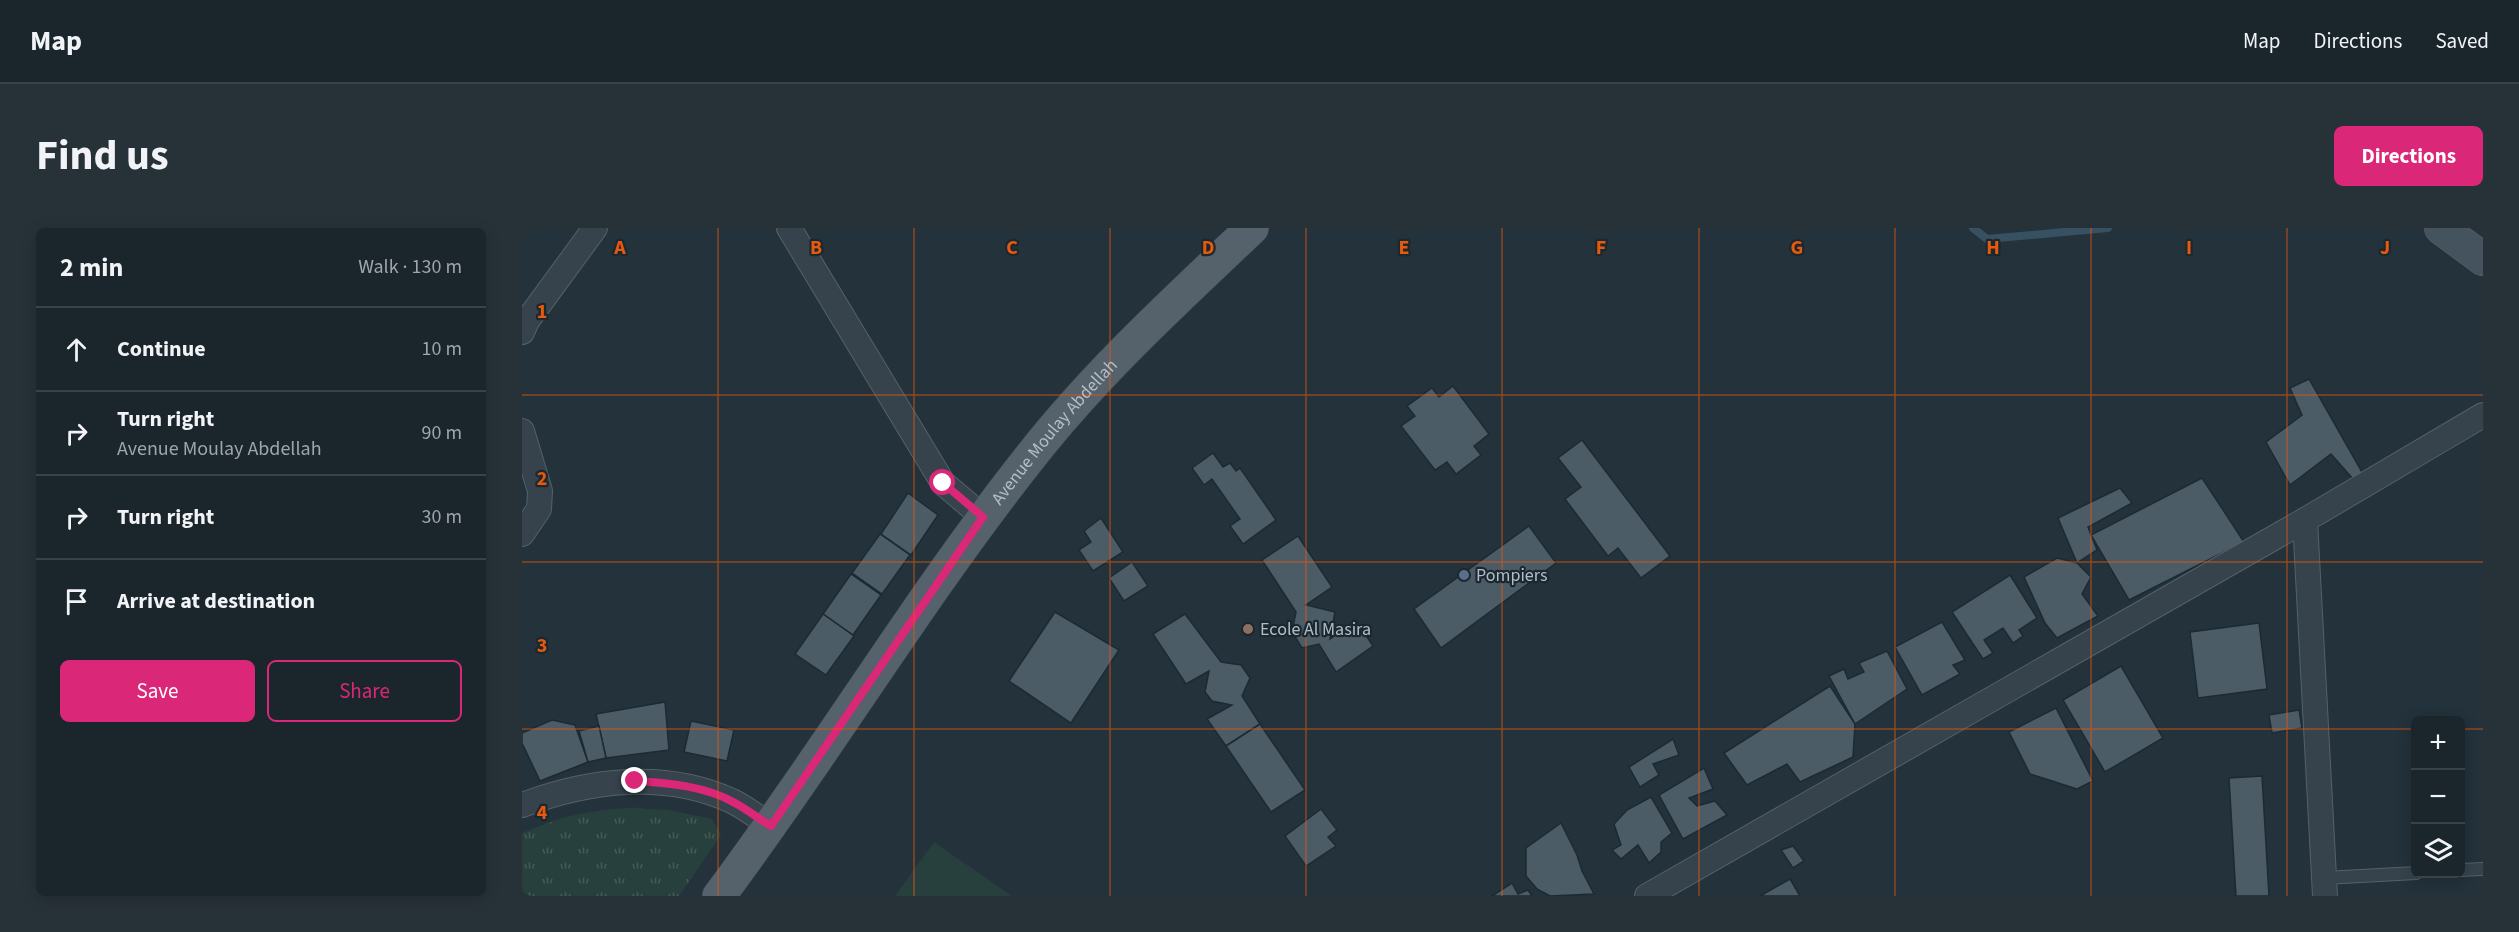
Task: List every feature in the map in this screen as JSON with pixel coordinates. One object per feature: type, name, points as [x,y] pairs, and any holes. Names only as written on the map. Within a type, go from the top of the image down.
[{"type":"main road","name":"Avenue Moulay Abdellah","points":[[719,896],[771,826],[983,517],[1056,425],[1134,339],[1252,228]]},
{"type":"main road","points":[[2441,228],[2483,258]]},
{"type":"street","points":[[522,332],[527,321],[595,228]]},
{"type":"street","points":[[789,228],[943,483],[983,517]]},
{"type":"street","points":[[1647,896],[2305,520],[2483,415]]},
{"type":"street","points":[[522,431],[540,490],[538,509],[522,534]]},
{"type":"street","points":[[2305,520],[2324,887]]},
{"type":"street","points":[[522,805],[557,792],[594,785],[635,781],[665,783],[703,790],[734,802],[771,826]]},
{"type":"lane","points":[[2465,870],[2483,869]]},
{"type":"lane","points":[[2324,887],[2411,874]]},
{"type":"green space","points":[[629,808],[668,810],[712,819],[721,835],[679,896],[522,896],[522,833],[574,815]]},
{"type":"green space","points":[[934,842],[1012,896],[895,896]]},
{"type":"building","points":[[2309,379],[2363,474],[2353,479],[2331,454],[2290,485],[2266,442],[2302,415],[2290,388]]},
{"type":"building","points":[[1453,386],[1489,434],[1474,446],[1481,455],[1456,474],[1447,462],[1435,470],[1401,426],[1415,416],[1407,406],[1432,388],[1439,397]]},
{"type":"building","points":[[1582,440],[1670,556],[1641,578],[1618,548],[1608,556],[1565,499],[1581,487],[1558,458]]},
{"type":"building","points":[[1213,453],[1223,467],[1230,463],[1236,471],[1240,468],[1276,520],[1243,544],[1230,526],[1240,519],[1212,479],[1204,485],[1192,468]]},
{"type":"building","points":[[2202,478],[2244,542],[2129,600],[2091,535]]},
{"type":"building","points":[[2120,488],[2132,503],[2088,527],[2097,550],[2077,563],[2058,518]]},
{"type":"building","points":[[908,493],[938,515],[911,555],[881,534]]},
{"type":"building","points":[[1101,518],[1123,552],[1093,571],[1079,550],[1091,542],[1084,531]]},
{"type":"building","points":[[1529,526],[1556,563],[1441,648],[1414,609]]},
{"type":"building","points":[[880,534],[910,555],[882,594],[852,573]]},
{"type":"building","points":[[1298,536],[1332,587],[1306,605],[1335,612],[1330,639],[1356,620],[1373,646],[1336,672],[1319,644],[1302,648],[1292,632],[1296,612],[1262,560]]},
{"type":"building","points":[[2057,558],[2077,563],[2091,577],[2082,594],[2098,616],[2057,638],[2045,623],[2024,577]]},
{"type":"building","points":[[1132,562],[1148,586],[1124,601],[1109,578]]},
{"type":"building","points":[[851,574],[881,595],[853,635],[823,614]]},
{"type":"building","points":[[2010,575],[2037,618],[2019,630],[2023,636],[2013,643],[2003,628],[1984,640],[1993,653],[1983,659],[1952,612]]},
{"type":"building","points":[[1055,612],[1119,650],[1071,723],[1009,681]]},
{"type":"building","points":[[823,614],[854,636],[826,675],[795,654]]},
{"type":"building","points":[[1185,614],[1221,662],[1241,665],[1250,678],[1242,696],[1260,724],[1226,746],[1207,719],[1232,705],[1212,701],[1205,692],[1209,671],[1186,684],[1153,634]]},
{"type":"building","points":[[1942,622],[1965,660],[1953,665],[1960,674],[1922,695],[1895,647]]},
{"type":"building","points":[[2259,623],[2267,689],[2198,698],[2190,632]]},
{"type":"building","points":[[1887,651],[1907,689],[1855,724],[1829,676],[1844,669],[1848,679],[1864,672],[1859,663]]},
{"type":"building","points":[[2121,666],[2163,738],[2105,772],[2063,700]]},
{"type":"building","points":[[1830,686],[1855,724],[1853,757],[1800,782],[1787,764],[1747,785],[1724,753]]},
{"type":"building","points":[[665,702],[669,750],[606,758],[596,714]]},
{"type":"building","points":[[2056,708],[2093,781],[2077,789],[2030,774],[2009,732]]},
{"type":"building","points":[[2299,710],[2302,728],[2272,733],[2269,715]]},
{"type":"building","points":[[552,720],[575,725],[588,762],[540,781],[522,743],[522,733]]},
{"type":"building","points":[[691,721],[734,730],[727,761],[684,752]]},
{"type":"building","points":[[1260,724],[1305,790],[1271,812],[1226,746]]},
{"type":"building","points":[[599,726],[606,758],[588,762],[579,731]]},
{"type":"building","points":[[1673,739],[1679,755],[1653,764],[1659,775],[1640,787],[1629,767]]},
{"type":"building","points":[[1704,768],[1713,789],[1689,798],[1697,806],[1715,801],[1727,815],[1683,839],[1659,795]]},
{"type":"building","points":[[2262,776],[2269,896],[2236,896],[2229,778]]},
{"type":"building","points":[[1651,797],[1672,833],[1661,842],[1661,852],[1649,863],[1638,845],[1621,859],[1612,850],[1621,845],[1614,824],[1627,810]]},
{"type":"building","points":[[1321,809],[1337,830],[1328,837],[1336,846],[1306,866],[1285,836]]},
{"type":"building","points":[[1561,823],[1594,894],[1550,896],[1537,889],[1526,876],[1526,848]]},
{"type":"building","points":[[1793,846],[1804,861],[1793,868],[1781,850]]},
{"type":"building","points":[[1790,879],[1800,896],[1760,896]]},
{"type":"building","points":[[1512,883],[1518,894],[1528,890],[1532,896],[1492,896]]},
{"type":"waterway","points":[[1973,228],[1987,239],[2108,228]]},
{"type":"place","name":"Pompiers","points":[[1464,575]]},
{"type":"place","name":"Ecole Al Masira","points":[[1248,629]]},
{"type":"route","points":[[635,781],[665,783],[703,790],[734,802],[771,826],[983,517],[943,483]]}]
